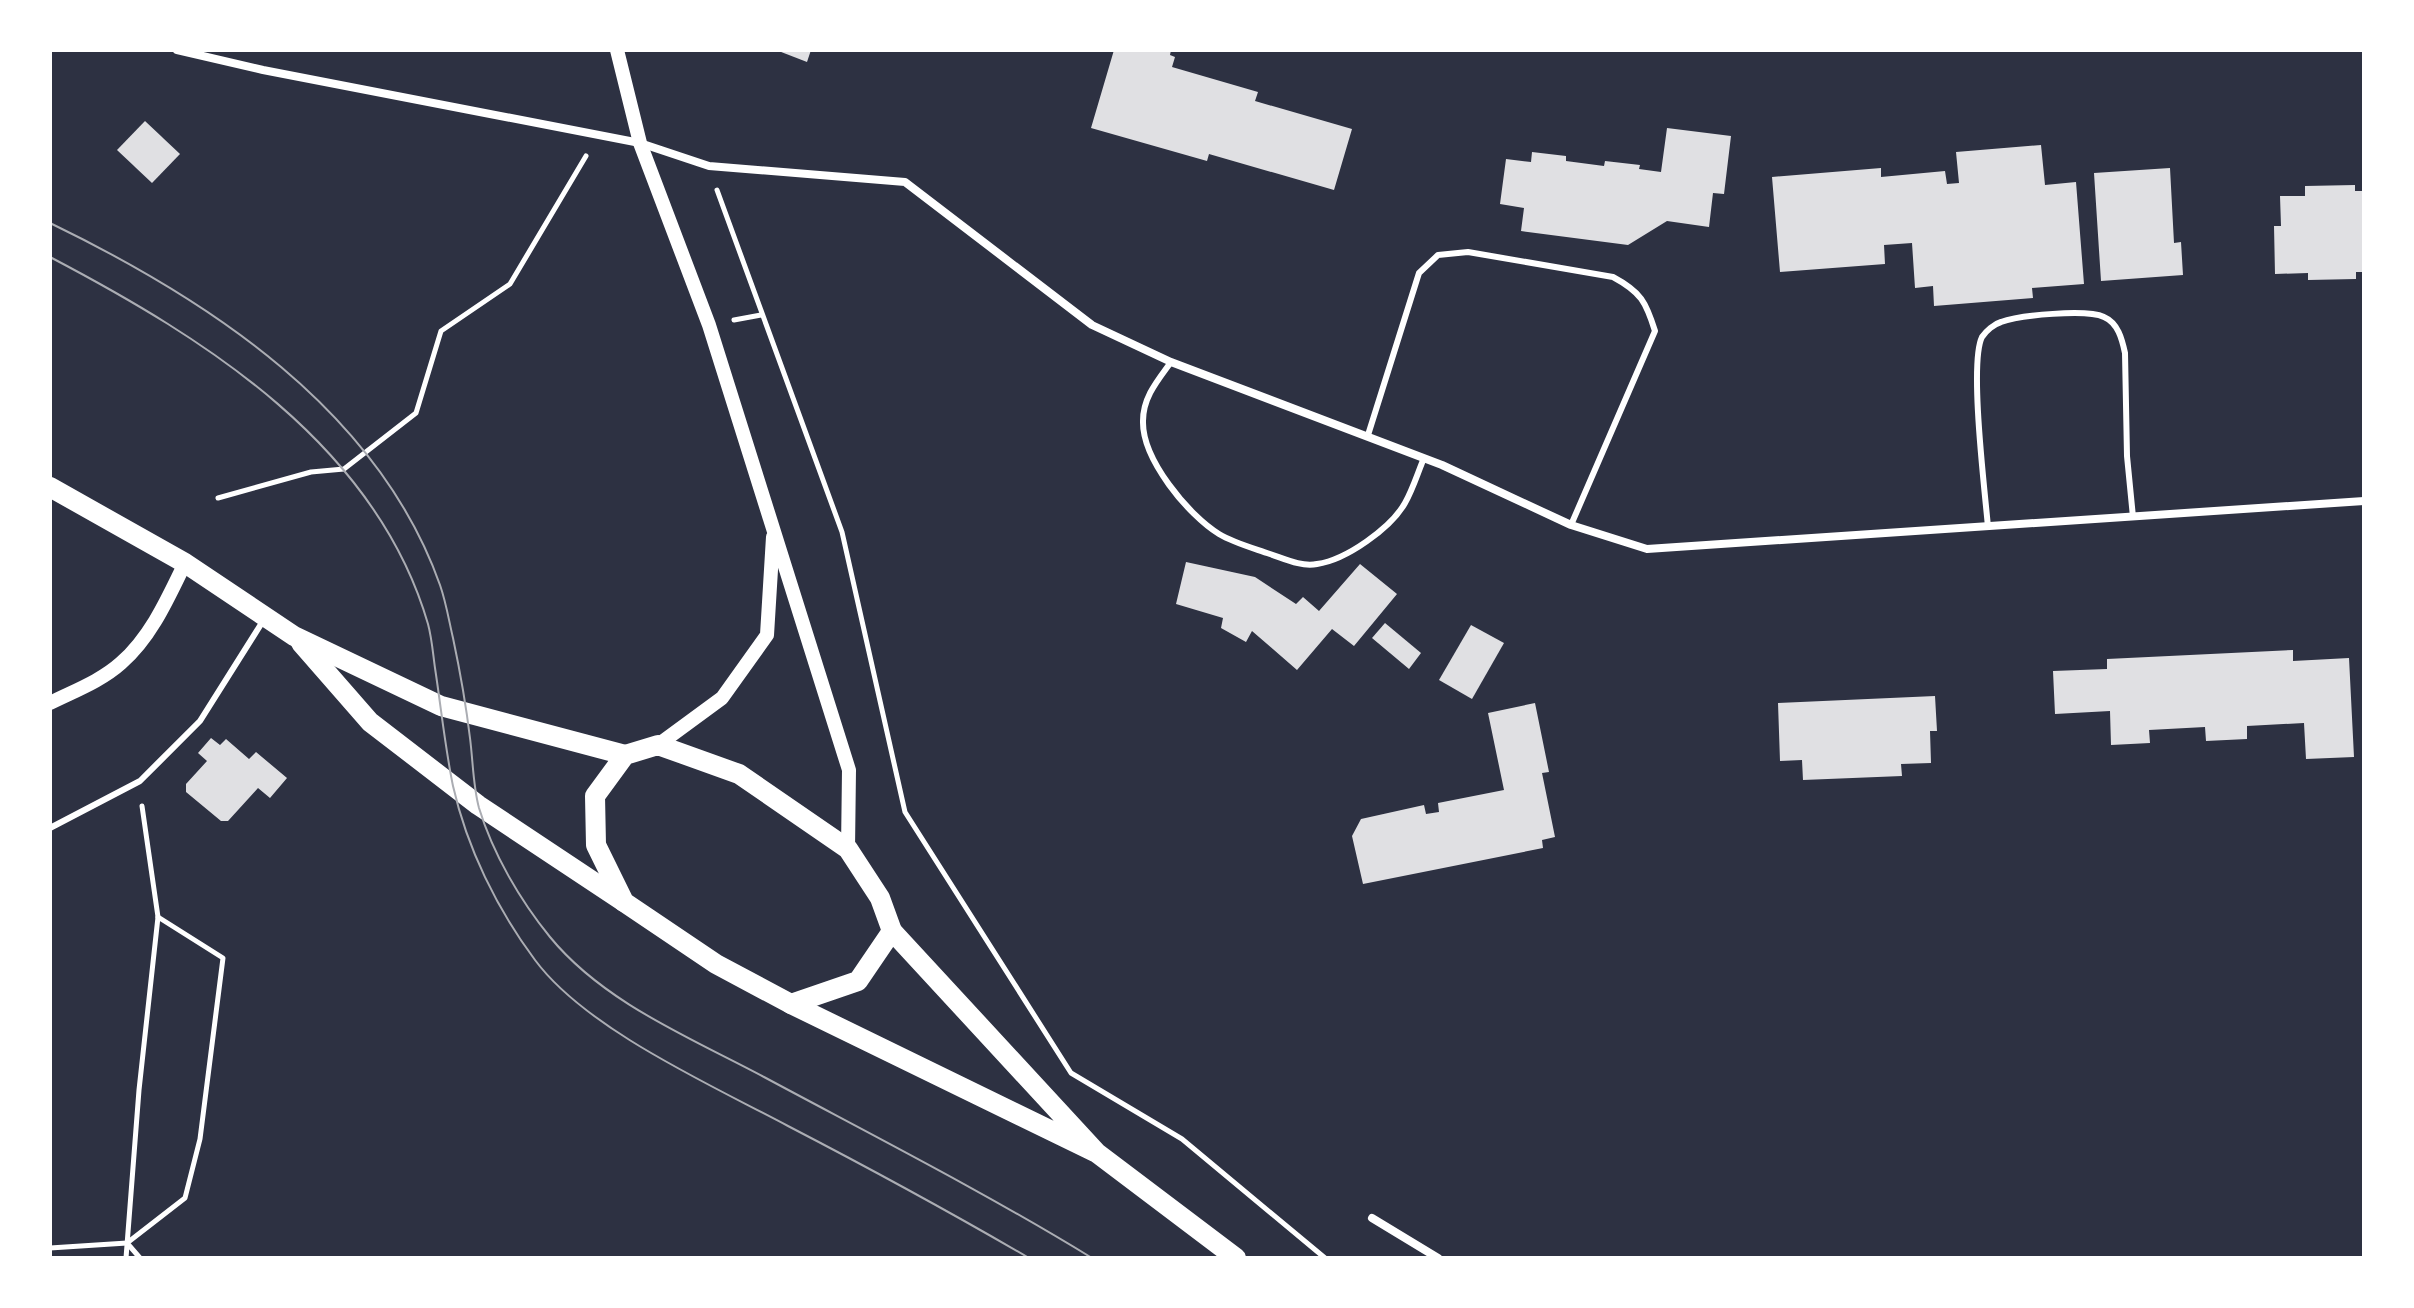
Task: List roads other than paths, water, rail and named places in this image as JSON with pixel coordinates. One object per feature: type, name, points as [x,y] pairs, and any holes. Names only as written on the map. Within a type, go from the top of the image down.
[{"type":"main road","points":[[50,487],[185,563],[294,636],[441,706],[625,755],[658,745],[739,774],[848,849],[880,898],[892,931],[1097,1153],[1236,1258]]},
{"type":"main road","points":[[294,636],[370,722],[478,805],[716,964],[791,1004],[1097,1153]]},
{"type":"main road","points":[[624,902],[596,845],[595,796],[625,755]]},
{"type":"main road","points":[[791,1004],[858,981],[892,931]]},
{"type":"street","points":[[177,50],[263,70],[640,143],[709,166],[905,182],[1092,325],[1171,362],[1424,458],[1571,525],[1647,549],[2364,501]]},
{"type":"street","points":[[617,50],[640,143],[709,325],[849,770],[848,849]]},
{"type":"street","points":[[658,745],[722,698],[767,635],[774,529]]},
{"type":"street","points":[[50,703],[97,680],[121,664],[159,615],[185,563]]},
{"type":"street","points":[[1372,1218],[1438,1258]]},
{"type":"lane","points":[[1368,435],[1419,273],[1438,255],[1468,252],[1613,277],[1633,288],[1647,305],[1655,331],[1571,525]]},
{"type":"lane","points":[[1988,527],[1981,458],[1977,351],[1984,334],[1999,322],[2024,317],[2104,316],[2116,326],[2125,353],[2127,456],[2133,517]]},
{"type":"lane","points":[[1171,362],[1145,403],[1142,423],[1147,447],[1191,512],[1220,534],[1250,547],[1300,564],[1317,564],[1342,556],[1366,541],[1405,504],[1424,458]]},
{"type":"lane","points":[[50,828],[140,781],[200,721],[266,617]]},
{"type":"tram line","points":[[50,223],[110,253],[227,325],[281,367],[331,414],[375,465],[412,522],[442,591],[463,688],[477,800],[485,825],[528,908],[572,960],[596,981],[650,1017],[930,1165],[1092,1258]]},
{"type":"tram line","points":[[50,257],[168,324],[224,362],[278,404],[327,451],[369,503],[403,560],[428,624],[453,786],[466,832],[508,920],[535,960],[557,985],[585,1009],[652,1054],[879,1174],[1029,1258]]}]
